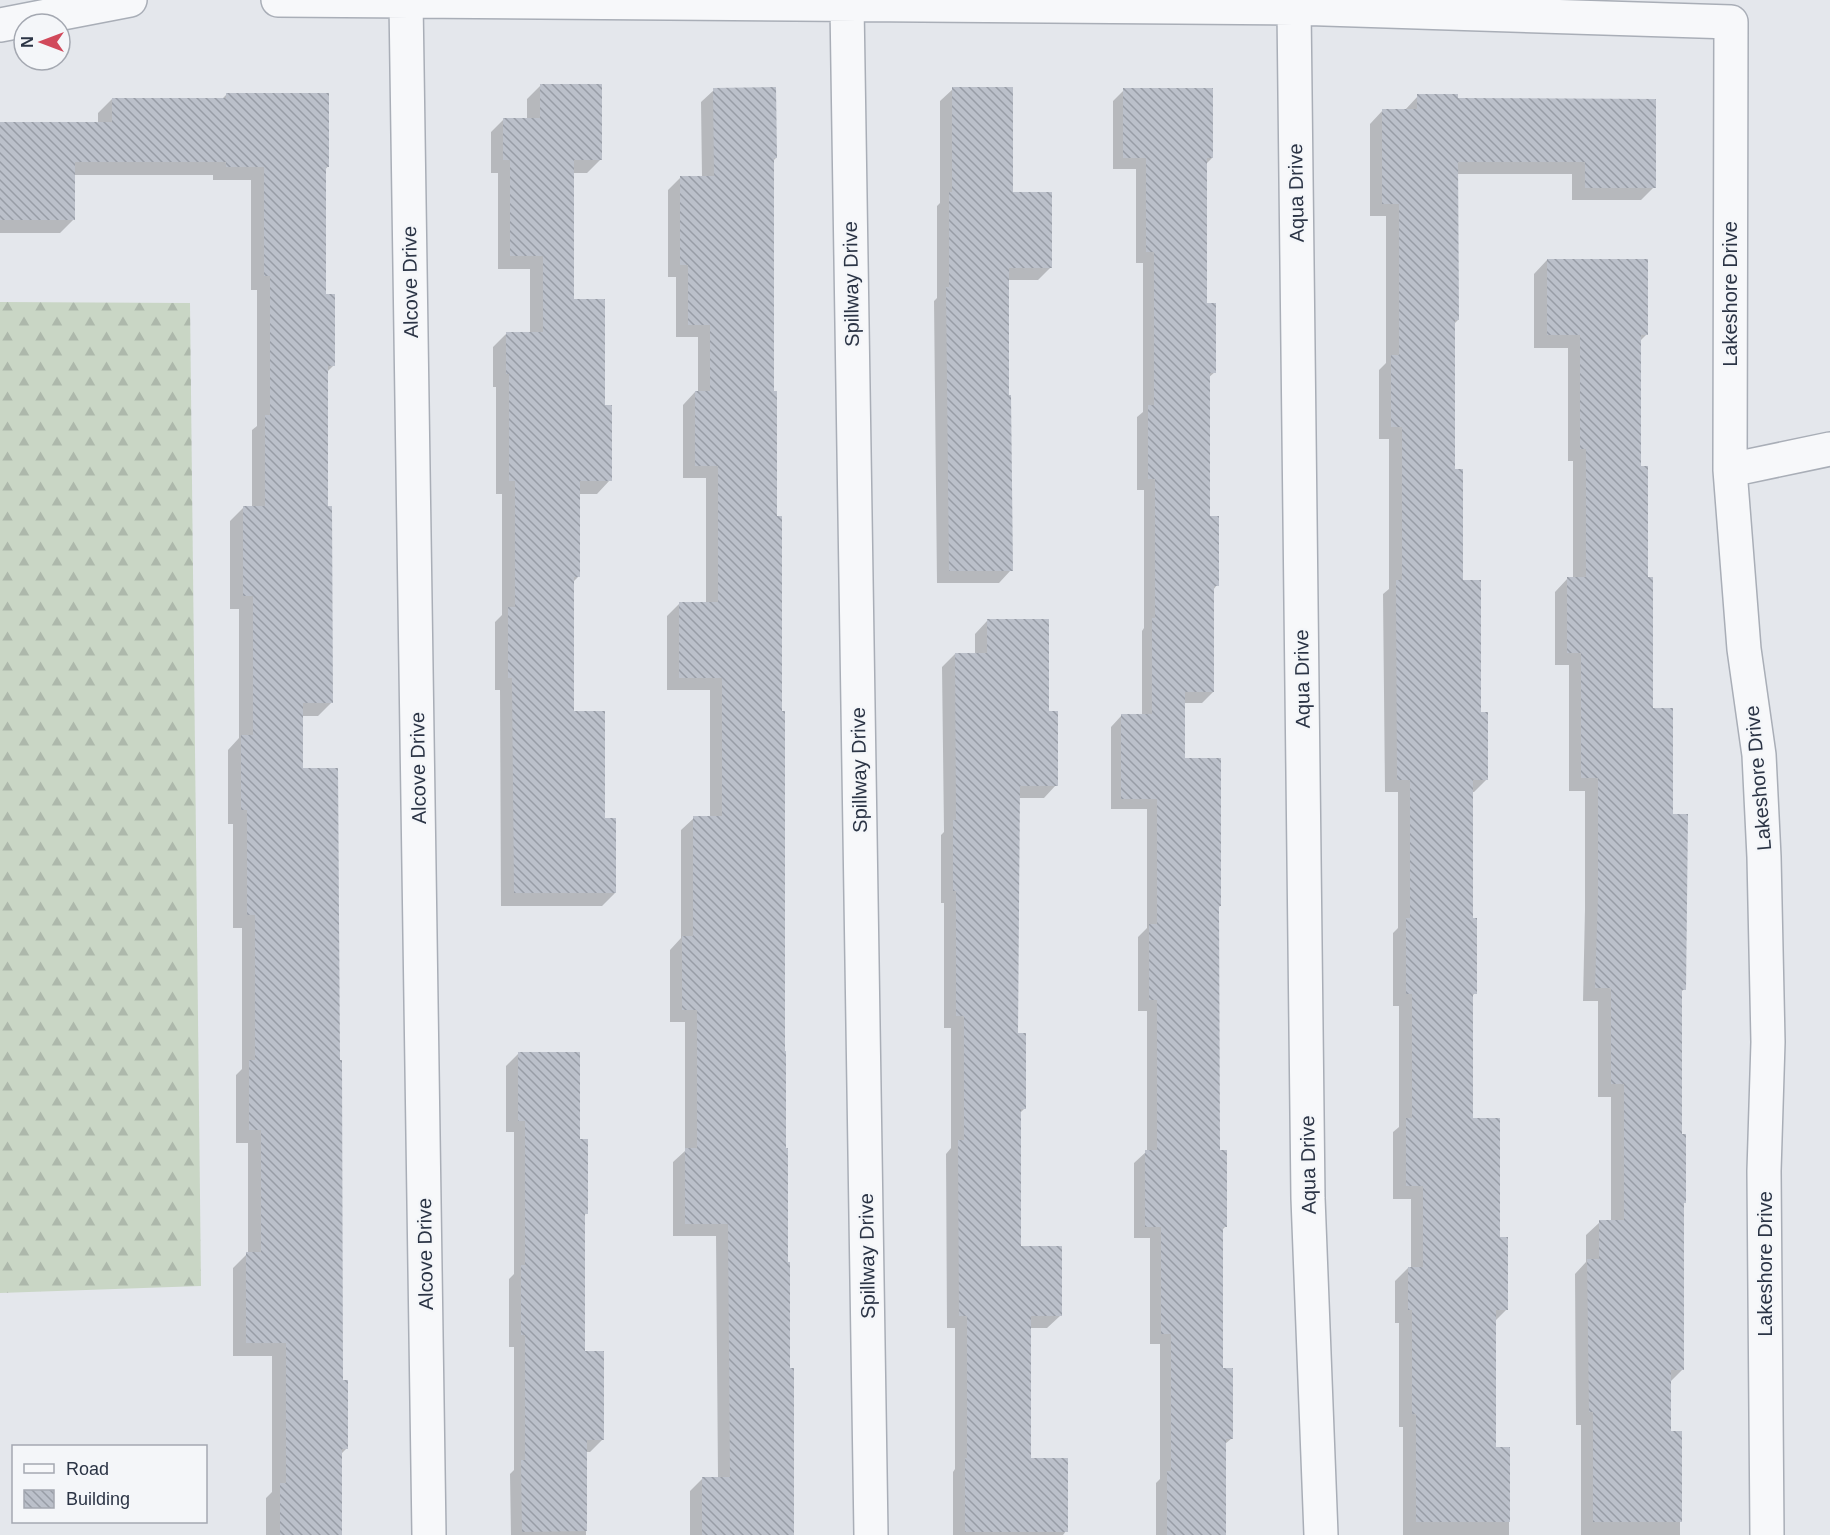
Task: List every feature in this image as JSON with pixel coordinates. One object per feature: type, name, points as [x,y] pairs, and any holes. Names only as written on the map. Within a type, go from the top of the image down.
[{"type":"street","points":[[0,25],[130,0]]},
{"type":"street","points":[[278,0],[1294,8]]},
{"type":"street","name":"Alcove Drive","points":[[406,1],[429,1535]]},
{"type":"street","name":"Spillway Drive","points":[[847,4],[872,1535]]},
{"type":"street","name":"Lakeshore Drive","points":[[1294,8],[1731,22],[1730,470],[1744,649],[1759,755],[1764,857],[1768,1042],[1764,1171],[1767,1535]]},
{"type":"street","name":"Aqua Drive","points":[[1294,8],[1308,1198],[1321,1535]]},
{"type":"street","points":[[1730,470],[1830,449]]},
{"type":"green space","points":[[0,302],[190,303],[201,1286],[0,1293]]},
{"type":"building","points":[[540,84],[602,84],[602,160],[574,160],[574,299],[605,299],[605,405],[612,405],[612,481],[580,481],[580,577],[574,577],[574,711],[605,711],[605,818],[616,818],[616,893],[514,893],[512,678],[508,678],[508,607],[515,607],[515,481],[509,481],[509,374],[506,374],[506,332],[543,332],[543,256],[510,256],[510,160],[503,160],[503,118],[540,118]]},
{"type":"building","points":[[776,87],[774,391],[777,391],[777,516],[782,516],[786,1148],[788,1148],[790,1368],[794,1368],[794,1535],[702,1535],[702,1477],[730,1477],[728,1224],[685,1224],[685,1148],[697,1148],[697,1010],[682,1010],[682,936],[693,936],[693,816],[722,816],[722,678],[679,678],[679,602],[718,602],[718,466],[695,466],[695,391],[710,391],[710,325],[688,325],[688,265],[680,265],[680,176],[714,176],[713,88]]},
{"type":"building","points":[[952,87],[1013,87],[1013,192],[1052,192],[1052,268],[1009,268],[1013,571],[949,571],[946,287],[949,287],[949,192],[952,192]]},
{"type":"building","points":[[1123,88],[1213,88],[1213,158],[1207,158],[1207,303],[1216,303],[1216,373],[1210,373],[1210,516],[1219,516],[1219,586],[1214,586],[1214,692],[1185,692],[1185,758],[1221,758],[1220,1150],[1227,1150],[1227,1227],[1223,1227],[1223,1368],[1233,1368],[1233,1439],[1226,1439],[1226,1535],[1167,1535],[1167,1471],[1171,1471],[1171,1334],[1161,1334],[1161,1227],[1145,1227],[1145,1150],[1157,1150],[1157,1000],[1149,1000],[1149,924],[1157,924],[1157,799],[1121,799],[1121,714],[1152,714],[1155,479],[1148,479],[1148,405],[1154,405],[1154,252],[1146,252],[1146,158],[1123,158]]},
{"type":"building","points":[[226,93],[329,93],[329,167],[326,167],[326,294],[335,294],[335,366],[328,366],[328,506],[332,506],[333,703],[303,703],[303,768],[338,768],[343,1380],[348,1380],[348,1449],[342,1449],[342,1535],[280,1535],[280,1483],[286,1483],[286,1343],[246,1343],[246,1252],[261,1252],[261,1130],[249,1130],[249,1060],[255,1060],[255,915],[247,915],[247,810],[241,810],[241,735],[253,735],[253,596],[243,596],[243,506],[265,506],[265,415],[270,415],[270,276],[264,276],[264,167],[226,167],[226,162],[75,162],[75,220],[0,220],[0,122],[112,122],[112,98],[226,98]]},
{"type":"building","points":[[1417,94],[1458,94],[1458,98],[1656,99],[1656,188],[1585,188],[1585,162],[1458,162],[1459,320],[1455,320],[1455,469],[1463,469],[1463,580],[1481,580],[1481,712],[1488,712],[1488,780],[1473,780],[1473,918],[1477,918],[1477,994],[1473,994],[1473,1118],[1500,1118],[1500,1237],[1508,1237],[1508,1310],[1496,1310],[1496,1447],[1510,1447],[1510,1522],[1416,1522],[1416,1414],[1412,1414],[1412,1310],[1408,1310],[1408,1267],[1423,1267],[1423,1186],[1406,1186],[1406,1118],[1412,1118],[1412,994],[1406,994],[1406,918],[1410,918],[1410,780],[1397,780],[1396,580],[1402,580],[1402,427],[1391,427],[1391,355],[1399,355],[1399,204],[1382,204],[1382,109],[1417,109]]},
{"type":"building","points":[[1547,259],[1648,259],[1648,335],[1641,335],[1641,466],[1648,466],[1648,577],[1653,577],[1653,708],[1673,708],[1673,814],[1688,814],[1686,990],[1682,990],[1682,1134],[1686,1134],[1684,1370],[1671,1370],[1671,1431],[1682,1431],[1682,1522],[1593,1522],[1593,1412],[1589,1412],[1587,1259],[1599,1259],[1599,1220],[1624,1220],[1624,1084],[1611,1084],[1611,988],[1595,988],[1598,778],[1581,778],[1581,653],[1567,653],[1567,577],[1586,577],[1586,449],[1580,449],[1580,335],[1547,335]]},
{"type":"building","points":[[987,619],[1049,619],[1049,711],[1058,711],[1058,786],[1020,786],[1018,1033],[1026,1033],[1026,1109],[1021,1109],[1021,1246],[1062,1246],[1062,1316],[1031,1316],[1031,1458],[1068,1458],[1068,1532],[965,1532],[967,1316],[959,1316],[958,1140],[964,1140],[964,1016],[956,1016],[956,891],[953,891],[953,820],[956,820],[955,653],[987,653]]},
{"type":"building","points":[[518,1052],[580,1052],[580,1139],[588,1139],[588,1214],[585,1214],[585,1351],[604,1351],[604,1440],[587,1440],[587,1531],[522,1532],[521,1460],[525,1460],[525,1335],[521,1335],[521,1265],[525,1265],[525,1121],[518,1121]]}]
